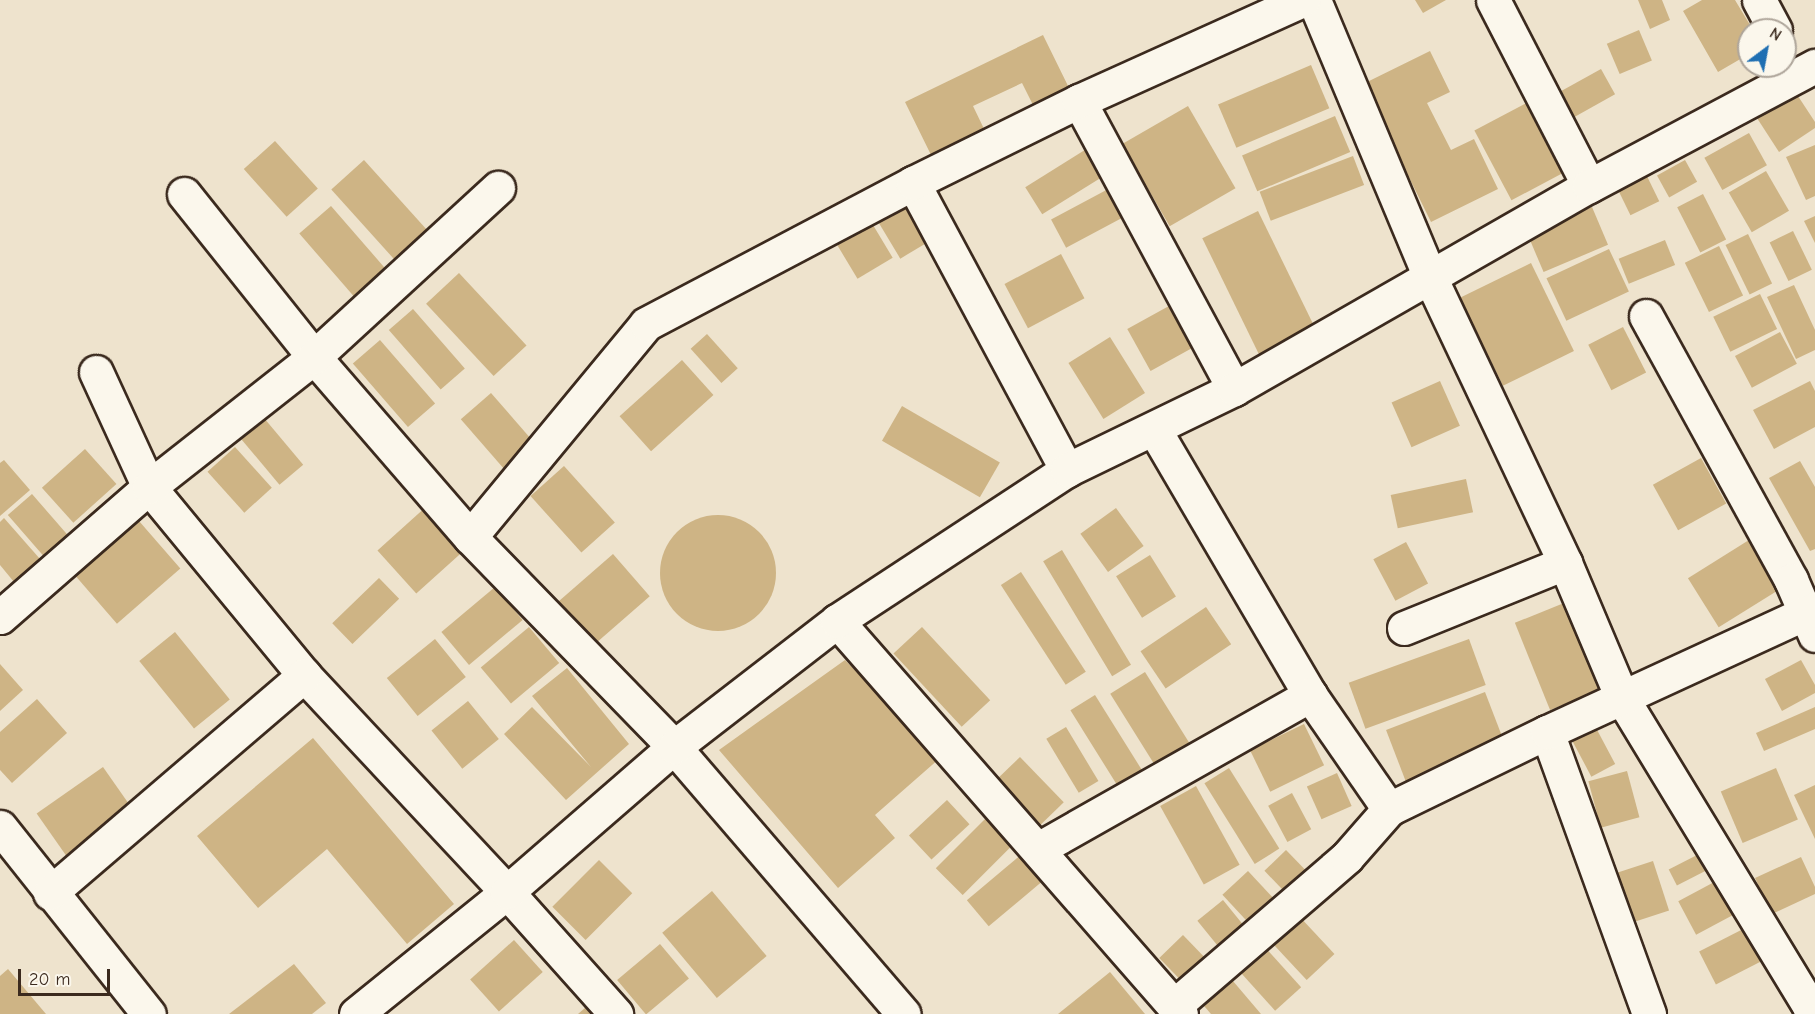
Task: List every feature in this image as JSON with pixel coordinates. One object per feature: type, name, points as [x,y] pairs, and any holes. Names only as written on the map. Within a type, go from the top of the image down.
[{"type":"street","points":[[470,537],[646,324],[913,183],[1079,101],[1304,0],[1430,277],[1565,563],[1622,698],[1808,1009]]},
{"type":"street","points":[[1493,0],[1589,186]]},
{"type":"street","points":[[1759,0],[1769,18]]},
{"type":"street","points":[[356,1014],[507,892],[674,747],[837,621],[1067,470],[1234,389],[1800,63]]},
{"type":"street","points":[[1079,101],[1234,389]]},
{"type":"street","points":[[913,183],[1067,470]]},
{"type":"street","points":[[0,617],[149,487],[314,357],[498,188]]},
{"type":"street","points":[[184,194],[314,357],[470,537],[674,747],[904,1014]]},
{"type":"street","points":[[837,621],[1178,1010],[1347,857],[1389,809],[1622,698],[1812,619],[1646,316]]},
{"type":"street","points":[[96,372],[149,487],[304,675],[507,892],[616,1014]]},
{"type":"street","points":[[1154,429],[1310,695],[1389,809]]},
{"type":"street","points":[[1404,628],[1565,563]]},
{"type":"street","points":[[50,893],[304,675]]},
{"type":"street","points":[[1038,849],[1310,695]]},
{"type":"street","points":[[1547,732],[1649,1014]]},
{"type":"street","points":[[0,827],[50,893],[149,1014]]},
{"type":"building","points":[[1415,0],[1446,0],[1423,13]]},
{"type":"building","points":[[1638,0],[1662,0],[1670,20],[1650,29]]},
{"type":"building","points":[[1702,0],[1735,0],[1746,18],[1737,18],[1737,61],[1718,72],[1683,11]]},
{"type":"building","points":[[1639,30],[1652,60],[1620,74],[1607,44]]},
{"type":"building","points":[[1043,35],[1071,92],[1035,109],[1022,83],[973,106],[986,133],[933,159],[905,102]]},
{"type":"building","points":[[1430,51],[1450,92],[1427,103],[1451,150],[1474,139],[1498,189],[1431,222],[1363,84]]},
{"type":"building","points":[[1311,65],[1329,108],[1236,148],[1218,104]]},
{"type":"building","points":[[1601,69],[1615,94],[1573,118],[1559,92]]},
{"type":"building","points":[[1794,90],[1815,122],[1815,128],[1779,152],[1755,115]]},
{"type":"building","points":[[1530,101],[1567,171],[1511,200],[1474,131]]},
{"type":"building","points":[[1188,106],[1236,188],[1170,226],[1122,144]]},
{"type":"building","points":[[1335,116],[1350,152],[1257,191],[1242,155]]},
{"type":"building","points":[[1749,133],[1767,165],[1722,190],[1704,158]]},
{"type":"building","points":[[275,141],[318,189],[287,217],[244,169]]},
{"type":"building","points":[[1815,145],[1815,196],[1806,200],[1786,157]]},
{"type":"building","points":[[1088,148],[1105,175],[1042,214],[1025,187]]},
{"type":"building","points":[[1353,156],[1364,185],[1271,221],[1260,192]]},
{"type":"building","points":[[364,160],[435,239],[402,268],[331,189]]},
{"type":"building","points":[[1685,160],[1697,182],[1669,197],[1657,176]]},
{"type":"building","points":[[1643,168],[1659,201],[1630,215],[1614,182]]},
{"type":"building","points":[[1766,171],[1789,211],[1752,232],[1729,192]]},
{"type":"building","points":[[1112,187],[1127,215],[1066,248],[1051,219]]},
{"type":"building","points":[[1703,194],[1726,239],[1700,253],[1677,207]]},
{"type":"building","points":[[903,201],[928,242],[900,259],[876,217]]},
{"type":"building","points":[[331,206],[387,271],[356,298],[299,234]]},
{"type":"building","points":[[1592,207],[1608,245],[1544,272],[1528,234]]},
{"type":"building","points":[[1258,211],[1317,331],[1261,359],[1202,238]]},
{"type":"building","points":[[1815,216],[1815,243],[1804,221]]},
{"type":"building","points":[[870,220],[893,258],[858,279],[835,241]]},
{"type":"building","points":[[1793,231],[1812,270],[1788,281],[1770,242]]},
{"type":"building","points":[[1748,234],[1772,283],[1750,294],[1726,245]]},
{"type":"building","points":[[1665,240],[1675,265],[1629,284],[1619,259]]},
{"type":"building","points":[[1719,246],[1743,295],[1709,312],[1685,263]]},
{"type":"building","points":[[1609,249],[1629,292],[1566,321],[1546,278]]},
{"type":"building","points":[[1061,254],[1084,298],[1028,328],[1004,284]]},
{"type":"building","points":[[1531,263],[1574,351],[1503,386],[1460,298]]},
{"type":"building","points":[[459,273],[527,345],[494,376],[426,304]]},
{"type":"building","points":[[1794,285],[1815,330],[1815,350],[1796,359],[1767,297]]},
{"type":"building","points":[[1760,294],[1777,329],[1730,352],[1713,317]]},
{"type":"building","points":[[1178,301],[1201,343],[1151,371],[1127,329]]},
{"type":"building","points":[[413,309],[465,369],[441,390],[389,330]]},
{"type":"building","points":[[1623,327],[1646,372],[1611,390],[1588,345]]},
{"type":"building","points":[[1780,332],[1797,364],[1752,388],[1735,356]]},
{"type":"building","points":[[707,334],[738,368],[721,383],[691,349]]},
{"type":"building","points":[[1110,337],[1145,393],[1103,419],[1068,363]]},
{"type":"building","points":[[380,340],[435,403],[408,427],[353,364]]},
{"type":"building","points":[[682,360],[713,395],[651,451],[620,416]]},
{"type":"building","points":[[1440,381],[1460,426],[1412,447],[1392,403]]},
{"type":"building","points":[[1810,381],[1815,391],[1815,427],[1774,449],[1753,410]]},
{"type":"building","points":[[491,393],[536,445],[506,471],[461,419]]},
{"type":"building","points":[[902,406],[1000,463],[980,497],[882,441]]},
{"type":"building","points":[[264,418],[303,465],[279,485],[240,438]]},
{"type":"building","points":[[235,447],[272,488],[244,513],[208,472]]},
{"type":"building","points":[[85,449],[116,484],[73,523],[42,488]]},
{"type":"building","points":[[1701,458],[1726,503],[1678,530],[1653,485]]},
{"type":"building","points":[[4,460],[30,490],[0,516],[0,463]]},
{"type":"building","points":[[1800,461],[1815,487],[1815,549],[1810,551],[1769,478]]},
{"type":"building","points":[[564,466],[615,522],[581,553],[531,496]]},
{"type":"building","points":[[1466,479],[1473,512],[1398,528],[1391,495]]},
{"type":"building","points":[[32,494],[74,542],[50,563],[8,515]]},
{"type":"building","points":[[428,505],[467,548],[416,594],[377,551]]},
{"type":"building","points":[[1116,508],[1144,546],[1108,572],[1080,534]]},
{"type":"building","points":[[718,515],[740,519],[759,532],[772,551],[776,573],[772,595],[759,614],[740,627],[718,631],[696,627],[677,614],[664,595],[660,573],[664,551],[677,532],[696,519]]},
{"type":"building","points":[[4,518],[40,559],[14,582],[0,565],[0,522]]},
{"type":"building","points":[[139,521],[180,569],[117,624],[76,576]]},
{"type":"building","points":[[1749,540],[1780,589],[1719,627],[1688,578]]},
{"type":"building","points":[[1406,542],[1428,583],[1395,601],[1373,559]]},
{"type":"building","points":[[1062,550],[1131,665],[1112,676],[1043,561]]},
{"type":"building","points":[[613,554],[650,596],[595,644],[558,602]]},
{"type":"building","points":[[1150,555],[1176,597],[1142,618],[1116,576]]},
{"type":"building","points":[[1021,572],[1086,672],[1066,685],[1001,585]]},
{"type":"building","points":[[379,578],[399,599],[352,644],[332,623]]},
{"type":"building","points":[[495,587],[523,620],[469,665],[441,632]]},
{"type":"building","points":[[1564,603],[1599,690],[1550,710],[1515,623]]},
{"type":"building","points":[[1206,607],[1231,644],[1166,688],[1141,651]]},
{"type":"building","points":[[529,627],[559,663],[511,703],[481,667]]},
{"type":"building","points":[[922,627],[990,700],[962,727],[893,654]]},
{"type":"building","points":[[175,632],[230,700],[194,729],[139,661]]},
{"type":"building","points":[[435,639],[466,677],[418,716],[387,678]]},
{"type":"building","points":[[1469,639],[1486,685],[1365,729],[1349,683]]},
{"type":"building","points":[[845,660],[940,758],[875,815],[895,838],[838,888],[719,750]]},
{"type":"building","points":[[1801,660],[1815,685],[1815,693],[1782,711],[1765,679]]},
{"type":"building","points":[[0,664],[23,690],[0,711]]},
{"type":"building","points":[[567,668],[629,744],[566,800],[504,734],[532,707],[591,767],[532,696]]},
{"type":"building","points":[[1145,672],[1191,746],[1156,768],[1110,694]]},
{"type":"building","points":[[1485,692],[1507,748],[1408,786],[1386,730]]},
{"type":"building","points":[[1095,695],[1142,770],[1118,786],[1070,710]]},
{"type":"building","points":[[37,699],[67,733],[12,783],[0,770],[0,732]]},
{"type":"building","points":[[468,701],[499,739],[462,769],[431,731]]},
{"type":"building","points":[[1815,707],[1815,729],[1764,751],[1756,733]]},
{"type":"building","points":[[1304,724],[1324,765],[1270,792],[1250,750]]},
{"type":"building","points":[[1595,726],[1615,764],[1591,777],[1571,739]]},
{"type":"building","points":[[1066,727],[1098,781],[1079,793],[1046,739]]},
{"type":"building","points":[[313,738],[454,904],[407,944],[327,849],[258,908],[197,836]]},
{"type":"building","points":[[1020,757],[1064,802],[1039,827],[995,781]]},
{"type":"building","points":[[103,767],[136,815],[70,861],[37,813]]},
{"type":"building","points":[[1229,768],[1279,849],[1255,864],[1204,783]]},
{"type":"building","points":[[1776,768],[1798,820],[1743,843],[1721,791]]},
{"type":"building","points":[[1627,771],[1639,817],[1601,828],[1588,781]]},
{"type":"building","points":[[1337,773],[1352,806],[1321,819],[1307,786]]},
{"type":"building","points":[[1815,785],[1815,839],[1794,795]]},
{"type":"building","points":[[1196,786],[1240,865],[1204,885],[1160,806]]},
{"type":"building","points":[[1292,793],[1311,829],[1287,842],[1268,806]]},
{"type":"building","points":[[947,800],[970,824],[931,860],[909,835]]},
{"type":"building","points":[[986,818],[1013,845],[963,895],[936,868]]},
{"type":"building","points":[[1286,850],[1312,877],[1290,897],[1264,871]]},
{"type":"building","points":[[1022,854],[1044,880],[989,926],[967,900]]},
{"type":"building","points":[[1699,854],[1707,870],[1677,885],[1669,869]]},
{"type":"building","points":[[1801,857],[1815,887],[1815,894],[1772,914],[1755,878]]},
{"type":"building","points":[[599,860],[632,893],[586,940],[552,907]]},
{"type":"building","points":[[1653,861],[1669,910],[1634,922],[1618,872]]},
{"type":"building","points":[[1248,871],[1279,904],[1253,928],[1222,895]]},
{"type":"building","points":[[1718,880],[1736,914],[1696,935],[1678,901]]},
{"type":"building","points":[[712,891],[767,956],[717,998],[662,933]]},
{"type":"building","points":[[1223,900],[1248,931],[1223,952],[1197,921]]},
{"type":"building","points":[[1299,916],[1334,954],[1307,980],[1271,942]]},
{"type":"building","points":[[1749,926],[1766,959],[1716,984],[1699,951]]},
{"type":"building","points":[[1183,935],[1211,964],[1187,987],[1159,958]]},
{"type":"building","points":[[514,940],[543,972],[499,1011],[470,979]]},
{"type":"building","points":[[660,944],[689,978],[647,1014],[617,980]]},
{"type":"building","points":[[1263,945],[1301,987],[1275,1011],[1237,968]]},
{"type":"building","points":[[294,964],[326,1003],[312,1014],[229,1014]]},
{"type":"building","points":[[8,969],[46,1014],[0,1014],[0,976]]},
{"type":"building","points":[[1110,972],[1145,1014],[1058,1014]]},
{"type":"building","points":[[1227,974],[1261,1014],[1211,1014],[1198,999]]},
{"type":"building","points":[[593,1001],[604,1014],[578,1014]]}]
